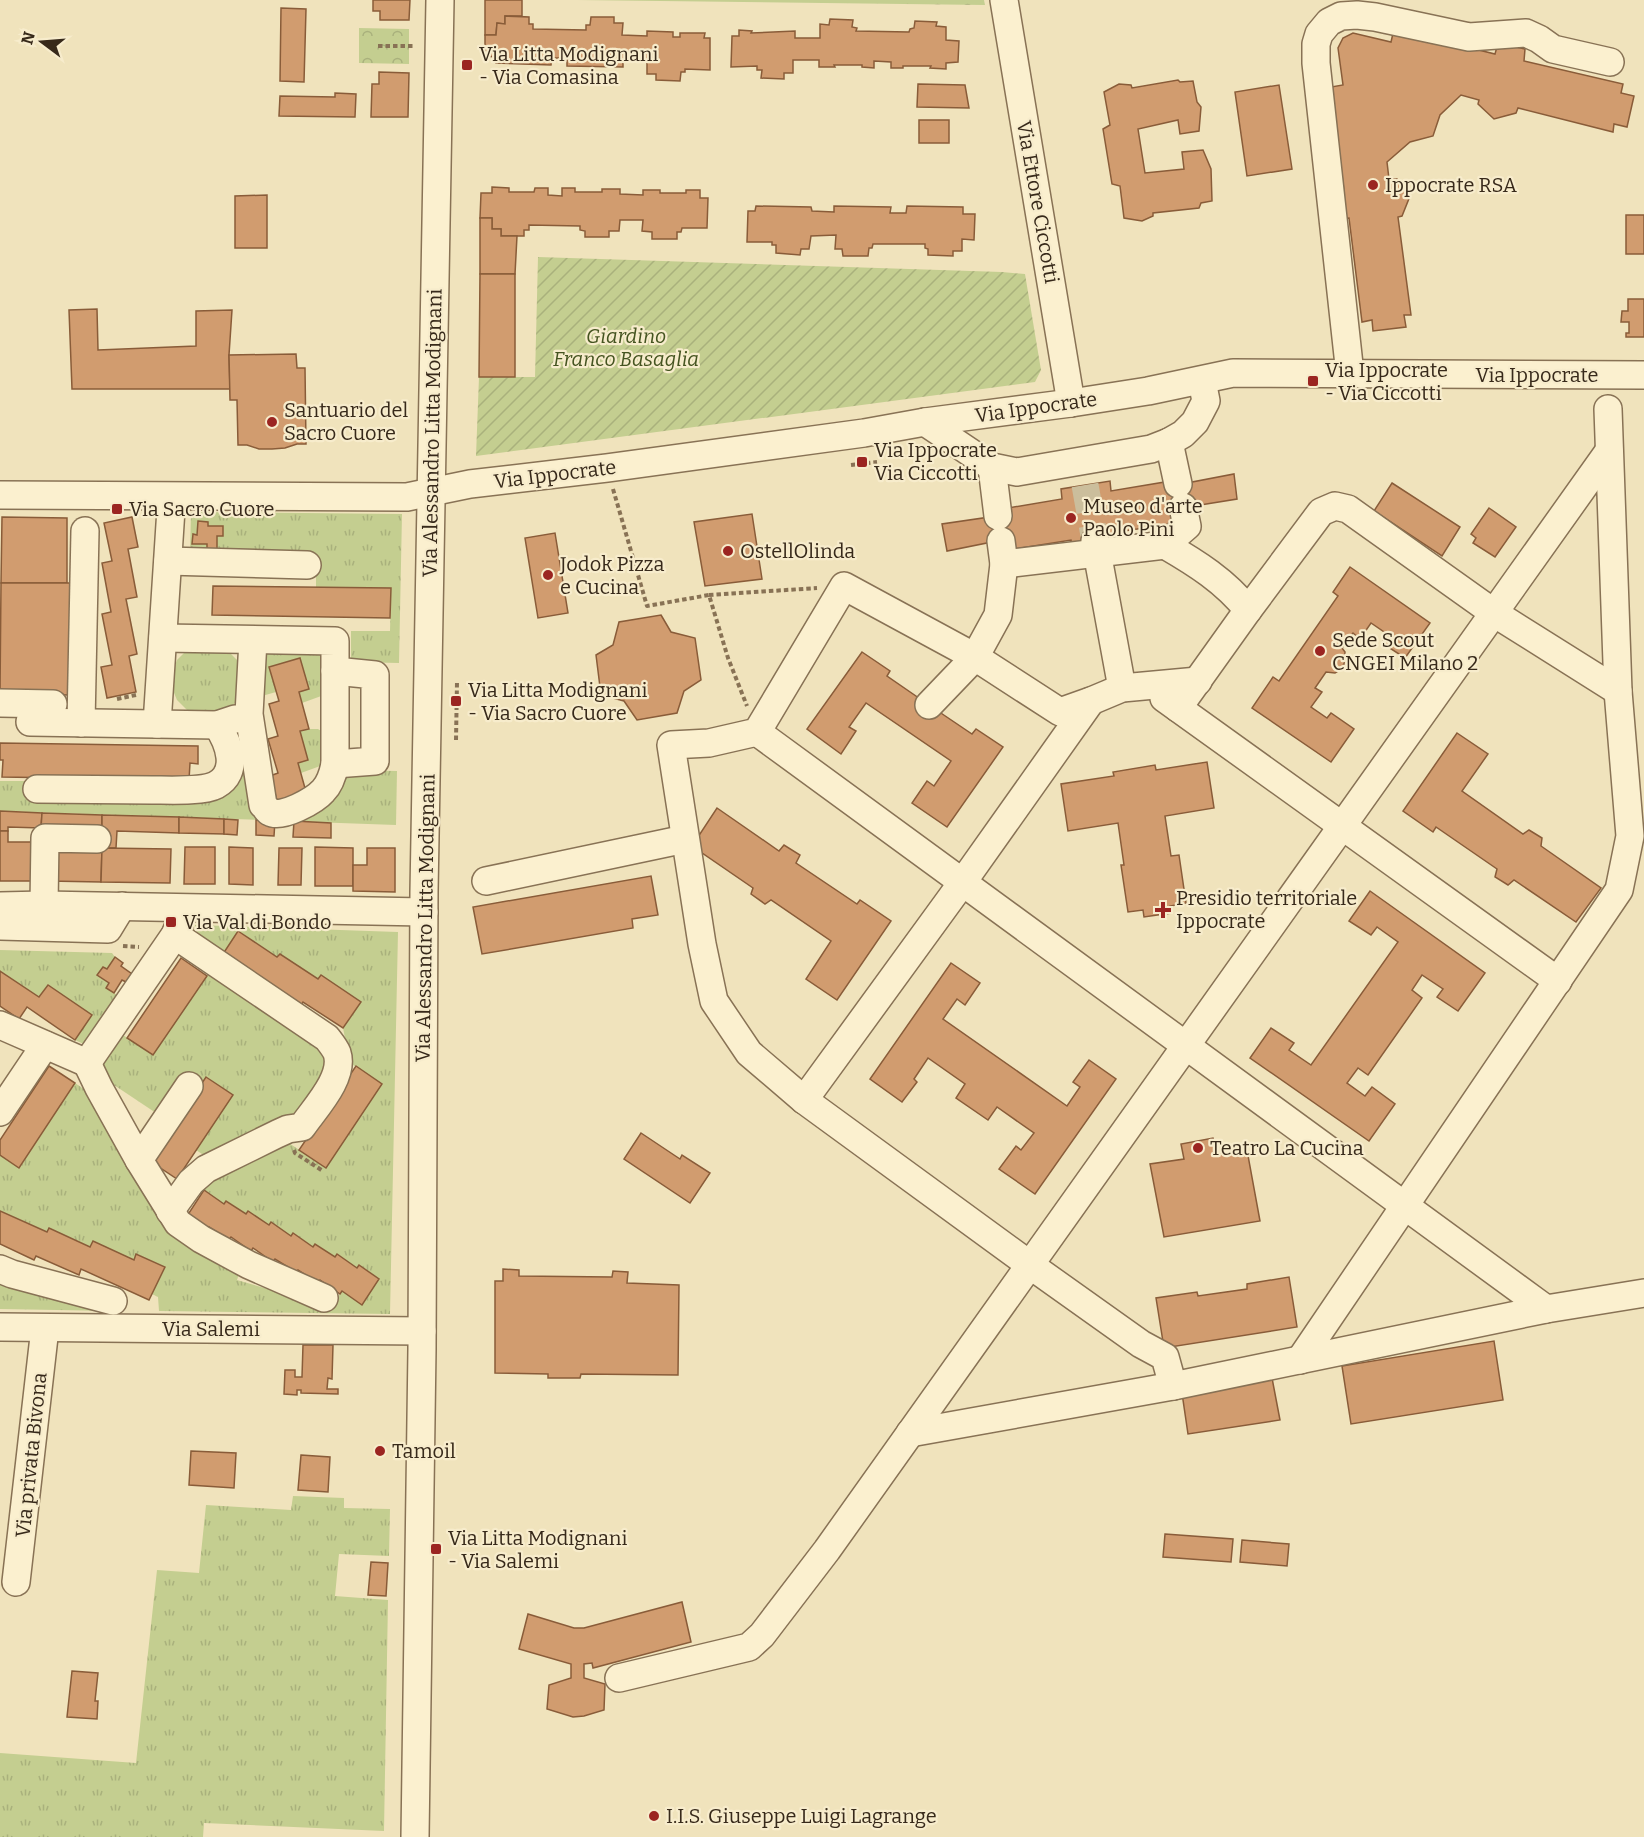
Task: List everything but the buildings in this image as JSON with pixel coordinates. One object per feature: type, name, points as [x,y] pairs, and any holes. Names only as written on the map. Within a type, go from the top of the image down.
[{"type":"street","name":"Via Alessandro Litta Modignani","points":[[416,1837],[424,912],[440,0]]},
{"type":"street","name":"Via Ettore Ciccotti","points":[[1004,0],[1071,403]]},
{"type":"street","points":[[1350,374],[1316,63],[1316,44],[1319,34],[1329,22],[1341,16],[1357,15],[1469,37],[1526,33],[1553,49],[1610,62]]},
{"type":"street","name":"Via Ippocrate","points":[[0,495],[408,497],[470,483],[607,468],[1071,403],[1148,391],[1233,373],[1644,375]]},
{"type":"street","points":[[925,422],[992,466],[1017,472],[1151,449],[1169,442],[1184,434],[1195,422],[1206,401],[1202,381]]},
{"type":"street","points":[[1300,1360],[1619,890],[1630,836],[1618,691],[1608,409]]},
{"type":"street","points":[[1165,544],[1187,526],[1169,442]]},
{"type":"street","points":[[619,1678],[749,1647],[762,1635],[827,1550],[1609,451]]},
{"type":"street","points":[[930,705],[975,657],[998,615],[1001,540],[992,466]]},
{"type":"street","points":[[1178,708],[1321,512],[1335,506],[1348,510],[1494,613],[1618,691]]},
{"type":"street","points":[[157,724],[171,509]]},
{"type":"street","points":[[81,723],[85,531]]},
{"type":"street","points":[[1001,540],[1096,547],[1165,544],[1203,567],[1237,596],[1248,610]]},
{"type":"street","points":[[1096,547],[1122,688]]},
{"type":"street","points":[[168,561],[307,565]]},
{"type":"street","points":[[1173,1386],[1165,1357],[1142,1344],[1030,1265],[804,1100],[749,1053],[714,1001],[702,944],[671,745],[709,743],[757,732],[844,586],[975,657],[1060,712],[1122,688],[1198,681]]},
{"type":"street","points":[[162,638],[335,641],[335,764],[332,776],[312,801],[281,814],[270,812],[263,805],[249,714],[253,640]]},
{"type":"street","points":[[335,671],[375,675],[375,761],[335,764]]},
{"type":"street","points":[[1149,687],[1558,981]]},
{"type":"street","points":[[804,1100],[1091,701]]},
{"type":"street","points":[[0,703],[53,704]]},
{"type":"street","points":[[30,722],[217,725],[249,714]]},
{"type":"street","points":[[37,789],[180,790],[213,787],[222,781],[228,770],[231,756],[217,725]]},
{"type":"street","points":[[757,732],[1545,1309]]},
{"type":"street","points":[[44,905],[45,838],[97,839]]},
{"type":"street","points":[[486,881],[686,839]]},
{"type":"street","points":[[0,906],[424,912]]},
{"type":"street","points":[[0,926],[108,929],[122,906]]},
{"type":"street","points":[[87,1064],[173,936],[327,1038],[337,1051],[339,1064],[336,1077],[302,1127],[288,1129],[206,1169],[191,1182],[170,1211]]},
{"type":"street","points":[[0,1025],[87,1064],[139,1160],[178,1223],[201,1239],[249,1265],[324,1298]]},
{"type":"street","points":[[0,1112],[45,1045]]},
{"type":"street","points":[[139,1160],[189,1086]]},
{"type":"street","points":[[0,1269],[113,1301]]},
{"type":"street","points":[[910,1433],[1173,1386],[1545,1309],[1644,1293]]},
{"type":"street","name":"Via Salemi","points":[[0,1327],[422,1331]]},
{"type":"street","name":"Via privata Bivona","points":[[16,1582],[45,1328]]},
{"type":"path","points":[[378,46],[414,46]]},
{"type":"path","points":[[850,465],[877,462]]},
{"type":"path","points":[[607,468],[647,606],[709,595],[844,586]]},
{"type":"path","points":[[709,595],[728,658],[757,732]]},
{"type":"path","points":[[456,740],[457,682]]},
{"type":"path","points":[[113,700],[141,694]]},
{"type":"path","points":[[108,929],[117,946],[173,936]]},
{"type":"path","points":[[288,1129],[295,1153],[322,1171]]},
{"type":"green space","points":[[577,0],[984,0],[985,5]]},
{"type":"green space","points":[[359,28],[409,29],[409,64],[359,63]]},
{"type":"green space","name":"Giardino Franco Basaglia","points":[[538,257],[1025,274],[1041,370],[1035,382],[476,456],[479,377],[535,377]]},
{"type":"green space","points":[[191,512],[402,514],[399,663],[351,662],[351,631],[390,631],[391,588],[316,587],[316,556],[190,554]]},
{"type":"green space","points":[[187,650],[227,650],[237,660],[242,674],[237,701],[227,711],[200,716],[187,710],[177,700],[172,688],[172,673],[177,660]]},
{"type":"green space","points":[[265,650],[322,651],[324,695],[302,703],[299,692],[309,688],[300,658],[269,667],[276,692],[262,696]]},
{"type":"green space","points":[[245,725],[261,820],[0,811],[0,781],[215,793],[232,732]]},
{"type":"green space","points":[[318,729],[326,734],[323,765],[301,773],[298,763],[308,760],[300,731]]},
{"type":"green space","points":[[349,770],[397,771],[396,825],[283,821]]},
{"type":"green space","points":[[195,925],[398,932],[390,1314],[159,1311],[158,1297],[152,1294],[164,1267],[137,1254],[134,1260],[90,1247],[49,1228],[47,1232],[0,1211],[0,1155],[20,1167],[75,1083],[94,1096],[127,1167],[148,1202],[171,1232],[241,1268],[237,1280],[331,1307],[342,1291],[362,1304],[379,1279],[359,1266],[357,1268],[335,1257],[315,1244],[313,1247],[293,1233],[291,1236],[271,1223],[269,1225],[246,1214],[227,1201],[224,1204],[204,1190],[216,1172],[283,1139],[326,1168],[382,1084],[350,1063],[343,1028],[361,1002],[321,976],[318,979],[280,954],[277,957],[239,931],[221,957],[194,938]]},
{"type":"green space","points":[[0,950],[112,953],[115,957],[107,969],[103,967],[98,975],[109,983],[106,988],[123,999],[88,1046],[75,1040],[92,1015],[48,985],[39,997],[0,971]]},
{"type":"green space","points":[[211,970],[324,1048],[328,1068],[298,1112],[211,1160],[196,1150],[232,1095],[207,1077],[201,1085],[159,1115],[105,1079],[99,1058],[117,1031],[153,1055]]},
{"type":"green space","points":[[0,1283],[113,1311],[0,1309]]},
{"type":"green space","points":[[293,1496],[344,1498],[344,1508],[390,1509],[389,1556],[339,1554],[335,1596],[388,1600],[384,1831],[204,1823],[203,1837],[0,1837],[0,1753],[136,1763],[157,1570],[199,1573],[206,1505],[291,1510]]},
{"type":"tunnel","points":[[1085,485],[1095,541]]},
{"type":"place","name":"Via Litta Modignani - Via Comasina","points":[[467,65]]},
{"type":"place","name":"Ippocrate RSA","points":[[1373,185]]},
{"type":"place","name":"Via Ippocrate - Via Ciccotti","points":[[1313,381]]},
{"type":"place","name":"Santuario del Sacro Cuore","points":[[272,422]]},
{"type":"place","name":"Via Ippocrate Via Ciccotti","points":[[862,462]]},
{"type":"place","name":"Via Sacro Cuore","points":[[117,509]]},
{"type":"place","name":"Museo d'arte Paolo Pini","points":[[1071,518]]},
{"type":"place","name":"OstellOlinda","points":[[728,551]]},
{"type":"place","name":"Jodok Pizza e Cucina","points":[[548,575]]},
{"type":"place","name":"Sede Scout CNGEI Milano 2","points":[[1320,651]]},
{"type":"place","name":"Via Litta Modignani - Via Sacro Cuore","points":[[456,701]]},
{"type":"place","name":"Presidio territoriale Ippocrate","points":[[1163,910]]},
{"type":"place","name":"Via Val di Bondo","points":[[171,922]]},
{"type":"place","name":"Teatro La Cucina","points":[[1198,1148]]},
{"type":"place","name":"Tamoil","points":[[380,1451]]},
{"type":"place","name":"Via Litta Modignani - Via Salemi","points":[[436,1549]]},
{"type":"place","name":"I.I.S. Giuseppe Luigi Lagrange","points":[[654,1816]]}]
